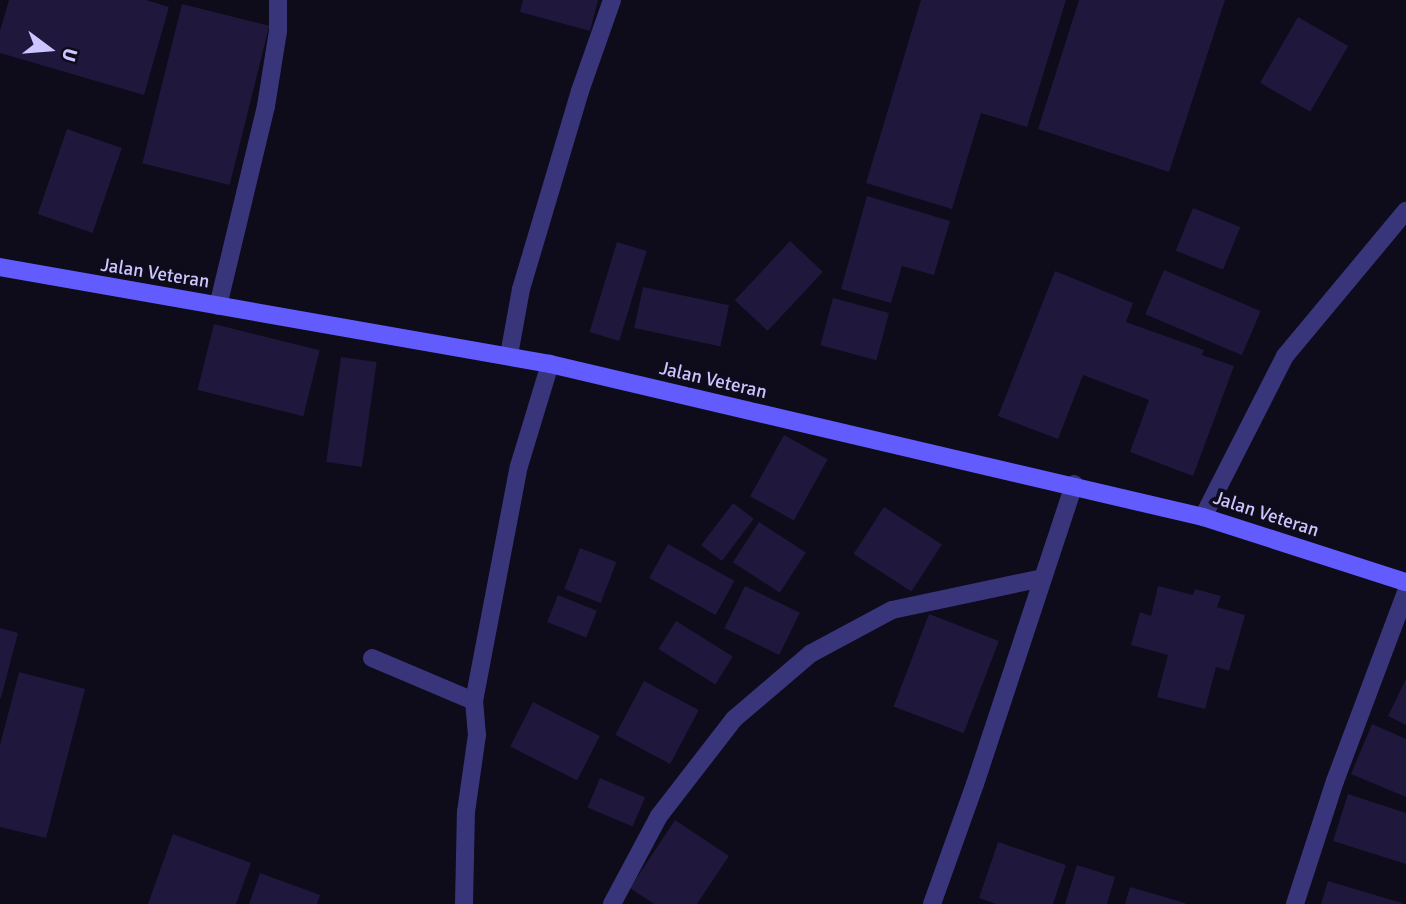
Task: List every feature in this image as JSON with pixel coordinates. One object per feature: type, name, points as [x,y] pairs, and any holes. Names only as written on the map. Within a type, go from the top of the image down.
[{"type":"main road","name":"Jalan Veteran","points":[[0,267],[550,363],[923,452],[1074,484],[1203,517],[1406,582]]},
{"type":"street","points":[[218,306],[266,106],[278,31],[278,0]]},
{"type":"street","points":[[509,355],[521,289],[580,91],[612,0]]},
{"type":"street","points":[[1203,517],[1284,356],[1406,211]]},
{"type":"street","points":[[464,904],[466,812],[477,735],[474,701],[519,466],[550,363]]},
{"type":"street","points":[[932,904],[975,784],[1074,484]]},
{"type":"street","points":[[612,904],[659,816],[734,719],[810,654],[892,610],[1042,578]]},
{"type":"street","points":[[1295,904],[1335,781],[1406,592]]},
{"type":"street","points":[[372,658],[474,701]]},
{"type":"building","points":[[9,0],[146,0],[169,7],[144,95],[0,53],[0,31]]},
{"type":"building","points":[[523,0],[598,0],[590,31],[520,12]]},
{"type":"building","points":[[921,0],[1066,0],[1027,127],[981,113],[952,209],[866,183]]},
{"type":"building","points":[[1079,0],[1225,0],[1169,172],[1038,129]]},
{"type":"building","points":[[182,4],[269,26],[230,185],[142,163]]},
{"type":"building","points":[[1298,17],[1348,46],[1310,112],[1260,83]]},
{"type":"building","points":[[67,129],[122,148],[93,233],[38,214]]},
{"type":"building","points":[[867,196],[950,221],[934,275],[902,266],[891,303],[841,289]]},
{"type":"building","points":[[1193,208],[1240,227],[1223,270],[1176,251]]},
{"type":"building","points":[[790,241],[823,272],[768,331],[735,300]]},
{"type":"building","points":[[617,242],[647,251],[619,341],[590,332]]},
{"type":"building","points":[[1164,270],[1261,311],[1242,355],[1145,314]]},
{"type":"building","points":[[1055,271],[1133,303],[1126,322],[1204,350],[1202,355],[1234,366],[1193,476],[1130,452],[1149,400],[1083,375],[1058,439],[998,416]]},
{"type":"building","points":[[643,287],[729,305],[720,346],[634,328]]},
{"type":"building","points":[[833,298],[889,313],[876,360],[820,345]]},
{"type":"building","points":[[214,324],[320,350],[303,416],[198,390]]},
{"type":"building","points":[[341,357],[377,362],[362,467],[326,462]]},
{"type":"building","points":[[784,435],[828,459],[794,520],[750,496]]},
{"type":"building","points":[[733,503],[754,519],[722,561],[701,545]]},
{"type":"building","points":[[884,507],[942,545],[911,592],[854,554]]},
{"type":"building","points":[[759,522],[806,552],[780,593],[733,562]]},
{"type":"building","points":[[668,544],[734,581],[716,615],[649,578]]},
{"type":"building","points":[[580,548],[616,562],[601,603],[564,589]]},
{"type":"building","points":[[745,586],[800,613],[779,655],[724,628]]},
{"type":"building","points":[[1158,586],[1193,595],[1195,589],[1221,596],[1217,607],[1245,615],[1229,671],[1216,667],[1205,709],[1157,697],[1168,655],[1131,645],[1140,612],[1151,616]]},
{"type":"building","points":[[558,595],[597,611],[586,638],[547,622]]},
{"type":"building","points":[[929,614],[999,641],[964,733],[894,706]]},
{"type":"building","points":[[676,621],[733,657],[715,684],[659,649]]},
{"type":"building","points":[[0,628],[18,633],[1,698],[0,698]]},
{"type":"building","points":[[19,672],[85,689],[46,838],[0,827],[0,745]]},
{"type":"building","points":[[1406,679],[1406,725],[1388,716]]},
{"type":"building","points":[[644,681],[699,710],[670,764],[615,735]]},
{"type":"building","points":[[533,702],[600,736],[577,781],[510,747]]},
{"type":"building","points":[[1372,724],[1406,739],[1406,797],[1351,774]]},
{"type":"building","points":[[600,778],[645,797],[633,827],[587,807]]},
{"type":"building","points":[[1348,794],[1406,813],[1406,864],[1333,841]]},
{"type":"building","points":[[675,820],[729,856],[697,904],[654,904],[630,888]]},
{"type":"building","points":[[173,834],[251,863],[236,904],[148,904]]},
{"type":"building","points":[[998,842],[1066,865],[1053,904],[996,904],[979,898]]},
{"type":"building","points":[[1077,865],[1115,877],[1107,904],[1065,904]]},
{"type":"building","points":[[260,873],[320,895],[317,904],[249,904]]},
{"type":"building","points":[[1328,881],[1402,903],[1402,904],[1321,904]]},
{"type":"building","points":[[1130,887],[1185,903],[1185,904],[1125,904]]}]
